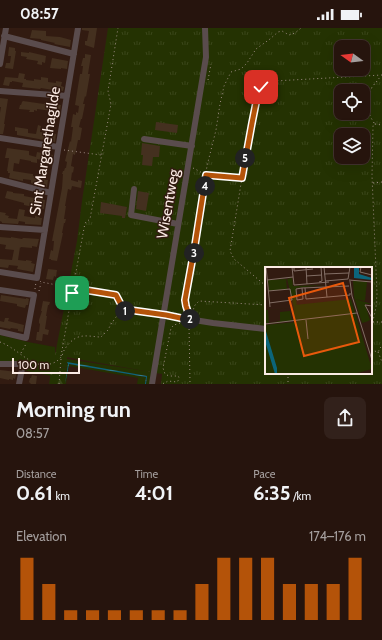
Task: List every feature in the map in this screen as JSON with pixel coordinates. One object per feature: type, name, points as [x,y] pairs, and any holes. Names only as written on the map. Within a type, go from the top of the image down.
[{"type":"street","points":[[0,64],[6,28]]},
{"type":"street","name":"Sint Margarethagilde","points":[[39,280],[45,230],[78,28]]},
{"type":"street","name":"Wisentweg","points":[[152,384],[206,57],[205,28]]},
{"type":"street","points":[[4,36],[74,54]]},
{"type":"street","points":[[0,91],[68,96]]},
{"type":"street","points":[[0,138],[58,147]]},
{"type":"street","points":[[144,138],[192,146]]},
{"type":"street","points":[[0,180],[51,193]]},
{"type":"street","points":[[134,189],[131,215],[178,224]]},
{"type":"street","points":[[0,227],[45,230]]},
{"type":"street","points":[[0,272],[39,280]]},
{"type":"street","points":[[0,290],[34,295],[26,338],[0,332]]},
{"type":"street","points":[[163,315],[221,325],[265,329]]},
{"type":"street","points":[[0,364],[23,364],[19,384]]},
{"type":"path","points":[[59,384],[61,358],[85,223],[90,219],[111,104],[108,91],[118,28]]},
{"type":"path","points":[[189,319],[185,300],[206,175],[224,86],[230,74],[241,69],[256,49],[278,32],[282,31],[288,35],[295,33],[301,28]]},
{"type":"path","points":[[382,76],[374,84],[370,96],[370,116],[374,123],[372,183],[377,294],[376,307],[372,320],[382,322]]},
{"type":"path","points":[[265,285],[237,262],[233,258],[231,252],[242,178],[260,89],[264,84],[274,81],[382,76]]},
{"type":"path","points":[[374,123],[382,125]]},
{"type":"path","points":[[58,147],[101,156]]},
{"type":"path","points":[[191,168],[206,175],[242,178]]},
{"type":"path","points":[[372,183],[382,182]]},
{"type":"path","points":[[39,280],[73,288],[116,295],[125,312]]},
{"type":"path","points":[[34,295],[39,280]]},
{"type":"path","points":[[34,295],[38,294],[39,280]]},
{"type":"path","points":[[190,384],[188,328],[189,319],[195,305],[199,301],[265,305]]},
{"type":"path","points":[[0,342],[37,364],[50,364],[61,358],[65,349],[74,338],[80,336],[101,337],[108,330],[119,313],[130,310],[163,315]]},
{"type":"path","points":[[163,384],[166,382],[177,382],[179,377],[169,376],[165,374],[163,370],[171,328],[176,324],[185,322],[189,319]]},
{"type":"path","points":[[20,354],[26,343],[26,338]]},
{"type":"path","points":[[378,352],[382,345]]},
{"type":"path","points":[[372,350],[378,352]]},
{"type":"path","points":[[378,352],[382,362]]},
{"type":"green space","points":[[108,28],[382,28],[382,384],[161,384],[162,374],[55,355],[77,241]]},
{"type":"green space","points":[[0,335],[55,347],[55,353],[67,356],[67,359],[152,372],[150,384],[146,384],[147,376],[67,363],[68,365],[146,377],[145,384],[137,384],[138,378],[69,366],[65,384],[68,366],[67,368],[52,366],[51,376],[23,370],[24,363],[0,362]]},
{"type":"green space","points":[[55,364],[58,367],[67,368],[65,384],[49,384],[52,366]]},
{"type":"water","points":[[67,362],[147,376],[146,384],[146,377],[69,364],[65,384]]},
{"type":"building","points":[[82,28],[97,28],[94,48],[85,45],[89,31],[82,30]]},
{"type":"building","points":[[32,30],[46,31],[46,36],[60,37],[71,40],[70,47],[54,44],[55,43],[41,39],[30,38]]},
{"type":"building","points":[[9,47],[15,48],[16,51],[13,69],[5,68],[6,63],[10,63],[11,56],[8,56]]},
{"type":"building","points":[[21,52],[29,52],[46,56],[45,63],[42,62],[42,65],[37,64],[38,61],[26,59],[27,57],[21,56]]},
{"type":"building","points":[[85,54],[91,55],[88,74],[90,74],[86,97],[85,96],[83,104],[85,104],[82,119],[79,127],[82,128],[80,140],[78,140],[75,155],[73,154],[71,166],[74,167],[71,180],[78,182],[78,180],[82,181],[81,188],[72,186],[71,190],[68,189],[64,219],[66,219],[57,261],[49,259],[51,250],[53,251],[54,241],[52,241],[62,188],[62,174],[66,168],[67,162],[65,161],[70,141],[71,142],[73,114],[76,115],[76,112],[78,113],[79,106],[75,105],[80,74],[82,74],[83,66],[81,66],[83,58],[85,58]]},
{"type":"building","points":[[52,58],[68,61],[67,69],[50,68]]},
{"type":"building","points":[[19,73],[25,74],[24,79],[26,80],[41,80],[41,77],[48,78],[48,82],[62,82],[61,86],[64,87],[63,91],[22,87],[23,83],[12,81],[10,82],[9,86],[3,85],[5,77],[18,78]]},
{"type":"building","points":[[0,98],[8,99],[3,134],[0,134]]},
{"type":"building","points":[[23,101],[61,105],[60,112],[37,109],[37,111],[34,110],[34,112],[29,112],[30,110],[19,109]]},
{"type":"building","points":[[156,122],[178,125],[177,133],[155,130]]},
{"type":"building","points":[[38,125],[41,126],[40,132],[56,134],[55,142],[51,141],[52,139],[45,138],[44,140],[17,135],[17,131],[15,131],[15,127],[28,129],[28,133],[36,134]]},
{"type":"building","points":[[142,143],[160,146],[159,157],[153,157],[152,166],[142,165]]},
{"type":"building","points":[[7,148],[29,151],[29,155],[36,157],[37,152],[53,155],[51,163],[48,165],[44,164],[44,161],[37,159],[37,163],[20,159],[19,164],[14,163],[13,171],[33,174],[33,176],[46,177],[45,180],[48,180],[47,187],[33,184],[31,183],[31,180],[23,179],[23,181],[9,178],[10,173],[7,171],[9,158],[5,158]]},
{"type":"building","points":[[7,191],[45,200],[44,209],[24,205],[24,203],[5,198]]},
{"type":"building","points":[[138,191],[149,193],[146,211],[136,209]]},
{"type":"building","points":[[101,202],[127,207],[125,218],[122,218],[122,216],[100,213]]},
{"type":"building","points":[[19,209],[25,210],[24,216],[35,218],[35,216],[42,218],[41,225],[25,224],[25,222],[19,221],[18,224],[2,223],[0,221],[0,212],[6,213],[5,215],[9,216],[8,218],[17,219]]},
{"type":"building","points":[[0,237],[39,239],[37,247],[20,247],[18,260],[32,261],[31,263],[35,264],[33,272],[17,269],[18,266],[9,265],[8,268],[0,267],[0,259],[12,260],[14,250],[5,249],[6,245],[0,244]]},
{"type":"building","points":[[48,269],[57,270],[56,277],[54,276],[53,280],[46,279]]},
{"type":"building","points":[[1,295],[29,299],[28,305],[26,305],[25,308],[17,306],[17,304],[0,301]]},
{"type":"building","points":[[43,301],[50,302],[48,305],[45,329],[49,330],[48,335],[43,334],[42,341],[36,340],[37,332],[39,332],[39,320]]},
{"type":"building","points":[[5,318],[9,318],[8,321],[24,325],[23,332],[18,331],[18,329],[0,327],[0,321],[4,322]]},
{"type":"building","points":[[0,370],[17,372],[15,379],[13,378],[13,380],[9,380],[0,378]]},
{"type":"building","points":[[32,375],[37,376],[36,384],[31,384],[29,382]]},
{"type":"route","points":[[72,293],[73,288],[103,292],[116,295],[125,312],[130,310],[190,320],[185,300],[206,175],[242,178],[258,93],[261,87]]}]
